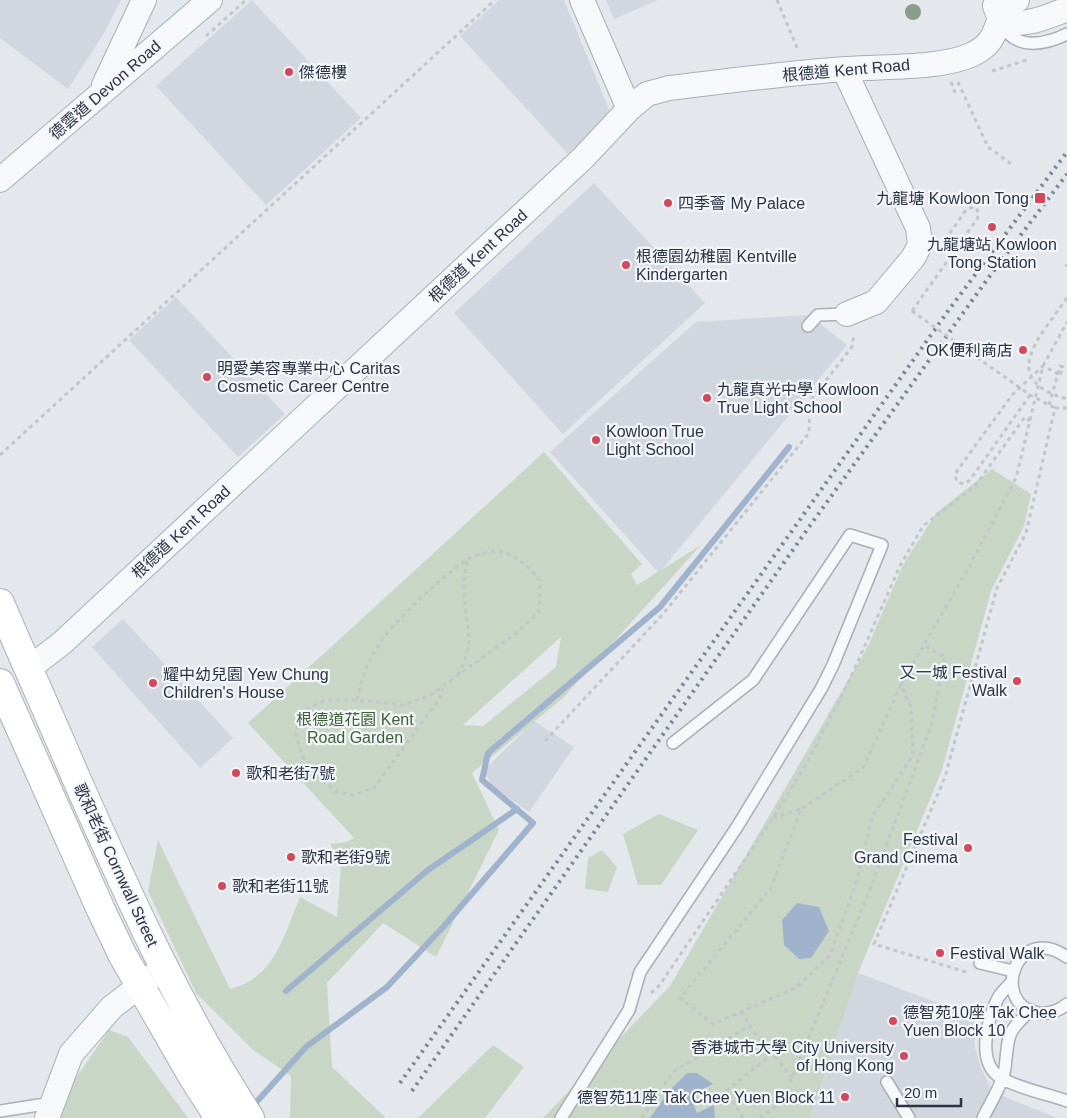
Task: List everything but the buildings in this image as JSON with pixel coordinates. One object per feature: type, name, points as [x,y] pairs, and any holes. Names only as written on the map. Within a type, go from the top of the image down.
[{"type":"main road","name":"歌和老街 Cornwall Street","points":[[0,603],[158,987],[190,1074],[219,1118]]},
{"type":"main road","points":[[3,692],[25,662]]},
{"type":"main road","name":"歌和老街 Cornwall Street","points":[[3,692],[101,910],[158,987],[200,1038],[250,1118]]},
{"type":"street","points":[[100,93],[144,0]]},
{"type":"street","name":"德雲道 Devon Road","points":[[0,180],[210,0]]},
{"type":"street","points":[[582,0],[629,109]]},
{"type":"street","points":[[997,13],[1017,0]]},
{"type":"street","points":[[997,13],[1016,23],[1067,9]]},
{"type":"street","name":"根德道 Kent Road","points":[[25,662],[62,643],[583,158],[629,109],[647,94],[669,88],[844,69],[958,60],[986,47],[993,39],[997,13]]},
{"type":"street","points":[[844,69],[918,228],[920,245],[913,258],[876,302],[850,324]]},
{"type":"street","points":[[50,1111],[70,1054],[112,1007],[158,987]]},
{"type":"lane","points":[[997,13],[1008,34],[1018,41],[1031,44],[1051,41],[1067,34]]},
{"type":"lane","points":[[808,326],[818,316],[850,324]]},
{"type":"lane","points":[[560,1118],[629,1010],[640,972],[737,827],[820,689],[833,665],[882,545],[850,535],[753,680],[672,743]]},
{"type":"lane","points":[[1067,957],[1058,950],[1036,948],[1026,953],[1018,961],[1012,976],[998,998],[989,1020],[986,1056],[991,1069],[1002,1078],[1067,1101]]},
{"type":"lane","points":[[980,963],[1012,976]]},
{"type":"lane","points":[[1012,976],[1013,992],[1019,1001],[1032,1010],[1046,1013],[1057,1011],[1067,1004]]},
{"type":"lane","points":[[983,1118],[1002,1078],[1009,1037],[1013,1028],[1032,1010]]},
{"type":"lane","points":[[887,1082],[908,1118]]},
{"type":"lane","points":[[0,1111],[50,1111]]},
{"type":"path","points":[[0,454],[495,0]]},
{"type":"path","points":[[776,0],[798,51]]},
{"type":"path","points":[[988,72],[1031,59]]},
{"type":"path","points":[[957,80],[988,147],[1014,166]]},
{"type":"path","points":[[943,243],[966,210],[973,207],[976,208],[979,214],[977,219],[912,311],[1030,395],[1055,408],[1067,408]]},
{"type":"path","points":[[1067,298],[1028,358],[1030,378],[1039,385],[1067,398]]},
{"type":"path","points":[[773,818],[801,809],[863,768],[901,685],[1016,478],[1043,366],[1067,322]]},
{"type":"path","points":[[545,741],[663,614],[809,433],[810,401],[852,347],[850,324]]},
{"type":"path","points":[[1030,395],[970,480],[964,484],[957,482],[955,475],[957,471],[1012,395],[1043,366]]},
{"type":"path","points":[[1043,366],[1060,375],[1063,367],[1060,366],[1048,405]]},
{"type":"path","points":[[972,974],[874,944],[945,777],[997,588],[1026,533],[1055,408]]},
{"type":"path","points":[[629,1010],[659,986],[773,818],[813,752],[850,679],[900,566],[923,526],[975,486],[1025,417],[1030,421]]},
{"type":"path","points":[[358,700],[362,676],[384,638],[419,601],[468,559],[481,553],[501,552],[523,562],[540,581],[539,611],[519,631],[443,688],[403,705],[358,700],[325,700],[300,712],[296,735],[302,756],[320,778],[336,792],[354,795],[374,788],[440,698],[443,688]]},
{"type":"path","points":[[456,678],[464,663],[470,636],[464,589],[468,559]]},
{"type":"path","points":[[760,1118],[782,1102],[869,892],[932,723],[945,656],[924,646]]},
{"type":"path","points":[[801,809],[771,888],[680,998],[713,1024],[796,988],[830,955],[857,880],[872,816],[913,755],[910,707],[901,685]]},
{"type":"path","points":[[742,1012],[749,1026],[771,1055],[792,1077]]},
{"type":"path","points":[[642,1118],[673,1072],[749,1026]]},
{"type":"path","points":[[743,1118],[726,1091],[771,1055]]},
{"type":"shaded area","points":[[0,0],[121,0],[104,33],[68,89],[0,38]]},
{"type":"shaded area","points":[[252,0],[361,118],[266,205],[156,86]]},
{"type":"shaded area","points":[[499,0],[564,0],[610,112],[607,118],[568,154],[460,36]]},
{"type":"shaded area","points":[[606,0],[658,0],[614,19]]},
{"type":"shaded area","points":[[594,183],[705,303],[563,434],[454,313]]},
{"type":"shaded area","name":"明愛美容專業中心 Caritas Cosmetic Career Centre","points":[[176,297],[285,414],[238,457],[129,340]]},
{"type":"shaded area","name":"九龍真光中學 Kowloon True Light School","points":[[809,315],[847,345],[659,573],[550,452],[696,322]]},
{"type":"shaded area","name":"耀中幼兒園 Yew Chung Children's House","points":[[123,619],[233,738],[200,768],[92,647]]},
{"type":"shaded area","points":[[534,721],[574,747],[529,812],[492,786],[485,773],[487,767]]},
{"type":"shaded area","name":"香港城市大學 City University of Hong Kong","points":[[858,973],[978,1018],[974,1044],[981,1068],[993,1092],[1057,1118],[810,1118]]},
{"type":"green space","name":"根德道花園 Kent Road Garden","points":[[544,452],[642,564],[631,574],[637,585],[701,545],[563,698],[472,773],[499,830],[436,957],[383,923],[327,983],[332,1067],[386,1118],[290,1118],[291,1076],[252,1049],[196,993],[148,891],[158,840],[230,989],[258,975],[268,965],[283,940],[300,897],[337,917],[341,865],[330,844],[347,842],[354,838],[248,723]],"holes":[[[561,637],[556,667],[483,726],[463,725]]]},
{"type":"green space","points":[[992,469],[1031,494],[1024,526],[991,591],[942,770],[858,973],[810,1118],[543,1118],[670,986],[868,646],[903,565],[936,513]]},
{"type":"green space","points":[[659,814],[698,830],[661,885],[638,885],[623,834]]},
{"type":"green space","points":[[602,850],[617,867],[608,892],[585,889],[588,858]]},
{"type":"green space","points":[[109,1030],[128,1037],[188,1118],[60,1118],[65,1094]]},
{"type":"green space","points":[[493,1045],[524,1067],[485,1118],[418,1118]]},
{"type":"water","points":[[797,903],[819,907],[829,931],[811,958],[799,959],[784,945],[782,920]]},
{"type":"water","points":[[687,1073],[697,1073],[713,1084],[690,1096],[697,1113],[714,1105],[715,1118],[650,1118],[670,1090]]},
{"type":"waterway","points":[[251,1108],[306,1047],[387,987],[444,926],[533,823],[482,780],[488,753],[660,607],[789,447]]},
{"type":"waterway","points":[[286,991],[428,870],[517,809]]},
{"type":"railway","points":[[400,1083],[948,311],[1067,152]]},
{"type":"railway","points":[[412,1091],[809,527],[989,277],[1067,174]]},
{"type":"place","name":"傑德樓","points":[[289,72]]},
{"type":"place","name":"九龍塘 Kowloon Tong","points":[[1040,198]]},
{"type":"place","name":"四季薈 My Palace","points":[[668,203]]},
{"type":"place","name":"九龍塘站 Kowloon Tong Station","points":[[992,227]]},
{"type":"place","name":"根德園幼稚園 Kentville Kindergarten","points":[[626,265]]},
{"type":"place","name":"OK便利商店","points":[[1023,350]]},
{"type":"place","name":"明愛美容專業中心 Caritas Cosmetic Career Centre","points":[[207,377]]},
{"type":"place","name":"九龍真光中學 Kowloon True Light School","points":[[707,398]]},
{"type":"place","name":"Kowloon True Light School","points":[[596,440]]},
{"type":"place","name":"又一城 Festival Walk","points":[[1017,681]]},
{"type":"place","name":"耀中幼兒園 Yew Chung Children's House","points":[[153,683]]},
{"type":"place","name":"歌和老街7號","points":[[236,773]]},
{"type":"place","name":"Festival Grand Cinema","points":[[968,848]]},
{"type":"place","name":"歌和老街9號","points":[[291,857]]},
{"type":"place","name":"歌和老街11號","points":[[222,886]]},
{"type":"place","name":"Festival Walk","points":[[940,953]]},
{"type":"place","name":"德智苑10座 Tak Chee Yuen Block 10","points":[[893,1021]]},
{"type":"place","name":"香港城市大學 City University of Hong Kong","points":[[904,1056]]},
{"type":"place","name":"德智苑11座 Tak Chee Yuen Block 11","points":[[845,1097]]}]
